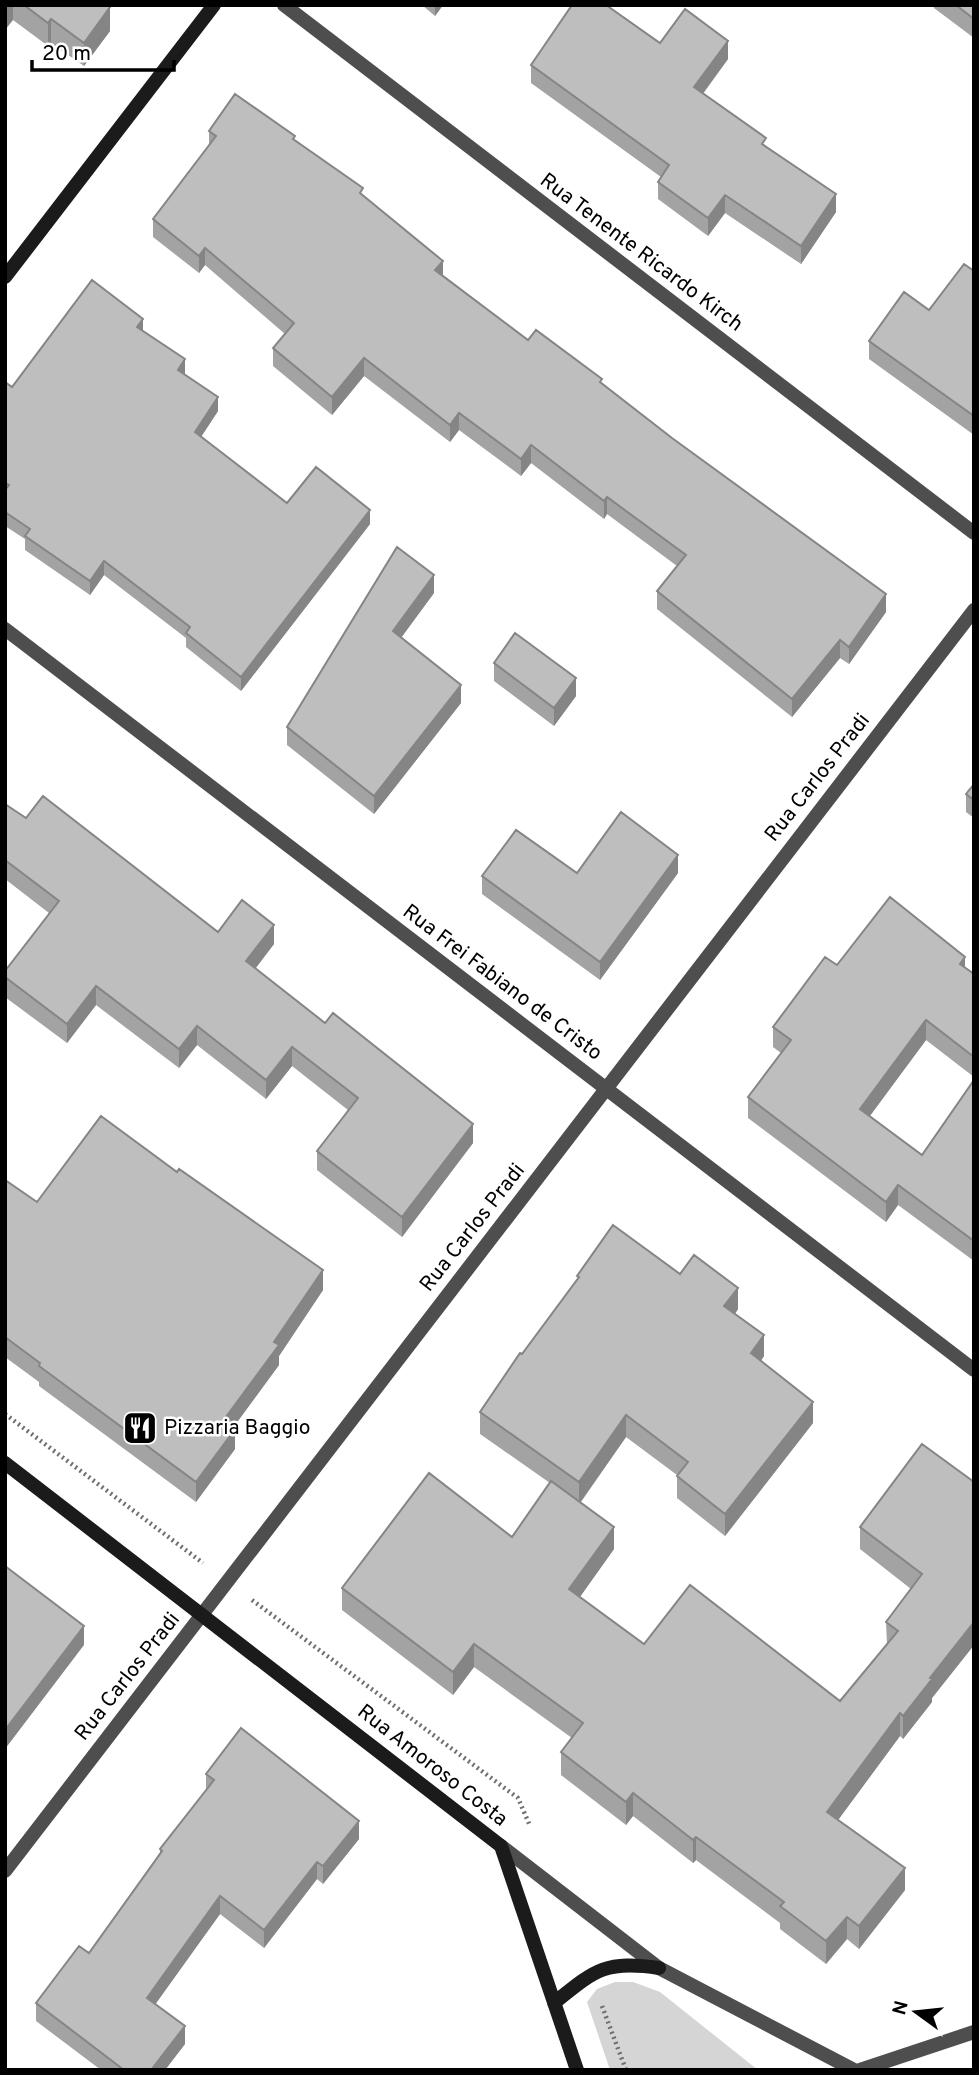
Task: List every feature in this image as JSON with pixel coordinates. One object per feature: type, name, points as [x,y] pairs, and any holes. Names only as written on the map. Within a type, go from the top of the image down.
[{"type":"street","points":[[5,277],[214,5]]},
{"type":"street","name":"Rua Tenente Ricardo Kirch","points":[[284,5],[974,533]]},
{"type":"street","name":"Rua Carlos Pradi","points":[[5,1871],[974,610]]},
{"type":"street","name":"Rua Frei Fabiano de Cristo","points":[[5,629],[974,1370]]},
{"type":"street","name":"Rua Amoroso Costa","points":[[5,1463],[659,1968],[854,2070]]},
{"type":"street","points":[[501,1846],[577,2070]]},
{"type":"street","points":[[554,2003],[602,1968],[619,1964],[659,1968]]},
{"type":"street","points":[[860,2070],[974,2032]]},
{"type":"path","points":[[5,1414],[196,1558]]},
{"type":"path","points":[[256,1604],[518,1798]]},
{"type":"path","points":[[602,2007],[626,2070]]},
{"type":"shaded area","points":[[615,1982],[633,1982],[660,1992],[758,2070],[610,2070],[587,2002],[597,1989]]},
{"type":"building","points":[[24,5],[110,7],[84,43],[51,19],[48,23]]},
{"type":"building","points":[[572,5],[606,5],[660,43],[685,9],[728,41],[694,87],[766,138],[762,144],[836,194],[801,246],[725,195],[708,218],[658,182],[669,165],[531,65]]},
{"type":"building","points":[[956,5],[974,5],[974,19]]},
{"type":"building","points":[[235,94],[363,188],[360,193],[443,261],[435,270],[528,340],[536,330],[602,379],[600,382],[672,438],[886,594],[849,647],[840,640],[792,699],[657,591],[686,555],[607,497],[604,501],[531,445],[521,459],[459,413],[450,425],[364,358],[332,397],[273,348],[294,323],[205,248],[199,256],[153,219],[216,136],[209,131]]},
{"type":"building","points":[[964,264],[974,271],[974,416],[869,341],[904,292],[929,310]]},
{"type":"building","points":[[92,280],[143,319],[137,327],[185,359],[178,370],[218,397],[195,432],[287,503],[316,467],[370,510],[241,677],[186,633],[190,627],[104,561],[90,581],[25,536],[30,529],[5,512],[5,490],[9,485],[5,483],[5,382],[12,387]]},
{"type":"building","points":[[397,547],[434,575],[393,631],[461,685],[374,796],[287,727]]},
{"type":"building","points":[[515,633],[576,678],[554,708],[494,663]]},
{"type":"building","points":[[974,784],[974,800],[966,794]]},
{"type":"building","points":[[43,796],[218,932],[242,900],[274,925],[246,961],[325,1023],[333,1013],[473,1124],[402,1217],[317,1151],[358,1098],[292,1047],[266,1080],[197,1026],[179,1049],[96,986],[67,1024],[5,977],[5,971],[59,901],[5,860],[5,804],[26,818]]},
{"type":"building","points":[[621,812],[678,855],[600,962],[482,876],[516,830],[577,873]]},
{"type":"building","points":[[890,897],[965,957],[960,964],[974,974],[974,1057],[926,1020],[860,1109],[922,1155],[974,1080],[974,1241],[898,1185],[886,1202],[748,1097],[791,1040],[773,1027],[825,957],[837,965]]},
{"type":"building","points":[[101,1116],[177,1172],[179,1169],[323,1270],[274,1342],[279,1345],[223,1421],[235,1429],[196,1482],[39,1366],[40,1363],[5,1337],[5,1180],[37,1202]]},
{"type":"building","points":[[613,1225],[680,1274],[694,1255],[738,1288],[724,1306],[764,1335],[751,1353],[813,1402],[725,1514],[677,1476],[688,1462],[626,1415],[579,1482],[480,1412],[520,1353],[522,1354],[579,1277],[577,1276]]},
{"type":"building","points":[[922,1444],[974,1482],[974,1622],[903,1716],[900,1713],[827,1812],[905,1868],[859,1926],[847,1917],[826,1941],[780,1906],[784,1902],[696,1837],[693,1840],[633,1793],[626,1802],[561,1752],[583,1723],[474,1644],[453,1672],[342,1588],[429,1473],[512,1537],[551,1481],[614,1527],[569,1589],[644,1644],[690,1585],[840,1701],[898,1631],[886,1622],[922,1574],[860,1527]]},
{"type":"building","points":[[5,1566],[84,1626],[5,1730]]},
{"type":"building","points":[[241,1728],[359,1821],[323,1866],[317,1862],[264,1930],[220,1896],[147,1998],[185,2026],[151,2070],[124,2070],[36,2003],[79,1946],[89,1953],[162,1851],[160,1849],[214,1780],[206,1774]]},
{"type":"place","name":"Pizzaria Baggio","points":[[140,1428]]}]
